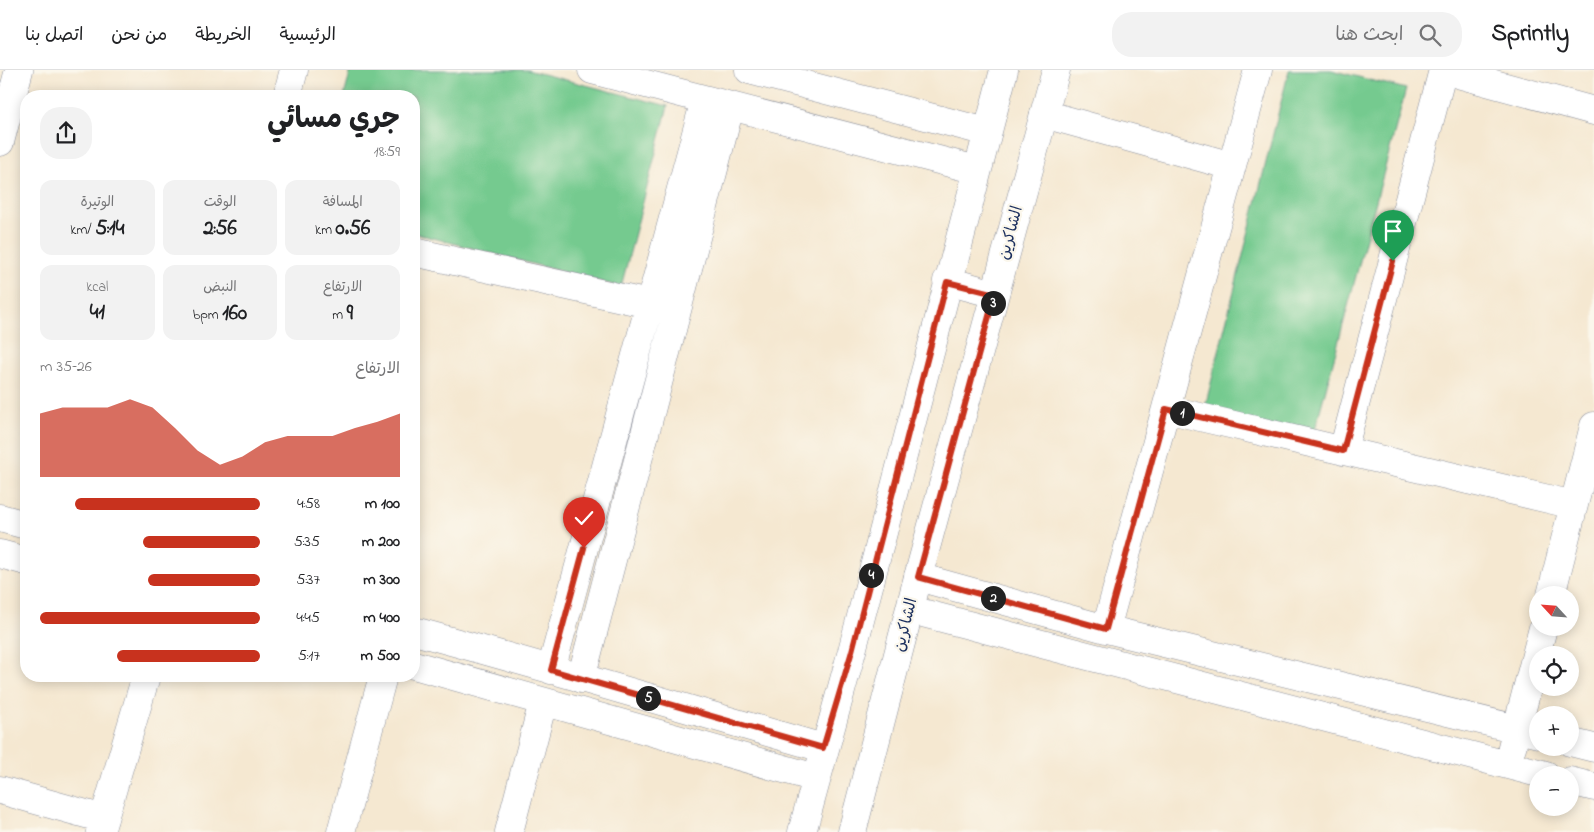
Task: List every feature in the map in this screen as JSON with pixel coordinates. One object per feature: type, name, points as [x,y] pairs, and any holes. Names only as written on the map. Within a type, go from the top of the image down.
[{"type":"street","points":[[0,142],[19,70]]},
{"type":"street","points":[[289,90],[294,70]]},
{"type":"street","points":[[592,70],[977,170]]},
{"type":"street","points":[[749,70],[987,132]]},
{"type":"street","points":[[802,832],[823,748],[854,642],[1004,70]]},
{"type":"street","name":"الشاكرين","points":[[852,832],[918,577],[1056,70]]},
{"type":"street","points":[[1106,629],[1258,70]]},
{"type":"street","points":[[1343,451],[1443,70],[1594,111]]},
{"type":"street","points":[[551,670],[650,304],[718,103]]},
{"type":"street","points":[[581,679],[718,103]]},
{"type":"street","points":[[1044,114],[1232,166]]},
{"type":"street","points":[[420,253],[650,304]]},
{"type":"street","points":[[947,282],[995,294]]},
{"type":"street","points":[[1166,409],[1574,505]]},
{"type":"street","points":[[1553,586],[1594,426]]},
{"type":"street","points":[[0,518],[20,523]]},
{"type":"street","points":[[0,554],[20,559]]},
{"type":"street","points":[[918,577],[1106,629],[1528,731]]},
{"type":"street","points":[[911,610],[1529,771]]},
{"type":"street","points":[[420,632],[534,663],[581,679],[823,748]]},
{"type":"street","points":[[1507,765],[1528,731],[1542,636]]},
{"type":"street","points":[[420,667],[816,778]]},
{"type":"street","points":[[0,790],[102,825],[144,682]]},
{"type":"street","points":[[341,832],[381,682]]},
{"type":"street","points":[[510,832],[544,702]]},
{"type":"street","points":[[1579,744],[1594,748]]},
{"type":"street","points":[[1579,784],[1594,788]]},
{"type":"green space","points":[[351,70],[527,70],[668,106],[621,287],[420,235],[420,90],[346,90]]},
{"type":"green space","points":[[1289,70],[1331,70],[1406,89],[1313,437],[1204,411]]},
{"type":"route","points":[[584,548],[551,670],[823,748],[852,651],[947,282],[995,294],[918,577],[1106,629],[1166,409],[1343,451],[1393,261]]}]
